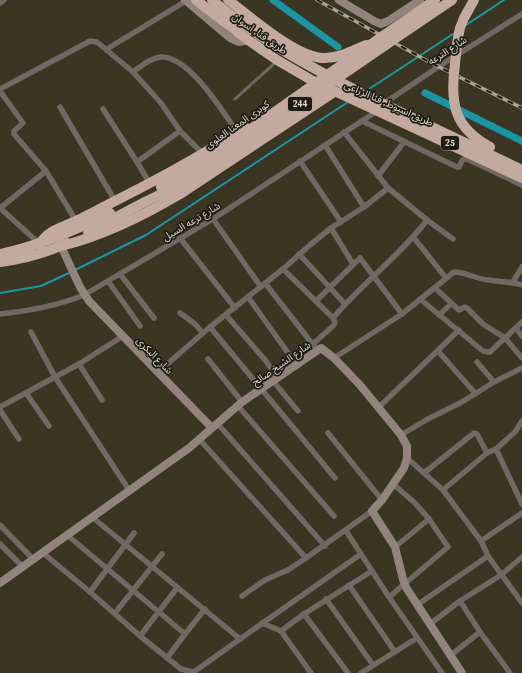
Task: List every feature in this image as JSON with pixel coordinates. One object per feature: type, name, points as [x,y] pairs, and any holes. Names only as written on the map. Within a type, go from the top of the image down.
[{"type":"highway","name":"طريق قنا, اسوان","points":[[189,0],[277,60],[313,81]]},
{"type":"highway","name":"طريق قنا, اسوان","points":[[212,0],[244,26],[323,74]]},
{"type":"highway","points":[[228,0],[291,47],[311,56],[322,58],[342,55],[377,40]]},
{"type":"highway","name":"كوبرى المعنا العلوى","points":[[61,246],[144,199],[201,164],[435,0]]},
{"type":"highway","name":"كوبرى المعنا العلوى","points":[[40,244],[70,233],[185,182],[217,162],[396,37],[452,0]]},
{"type":"highway","points":[[474,0],[464,18],[459,33],[453,81],[453,96],[456,111],[466,129],[481,142],[522,163]]},
{"type":"highway","points":[[40,244],[46,236],[177,170],[237,132],[323,74]]},
{"type":"highway","name":"طريق اسيوط, قنا الزراعى","points":[[323,74],[440,139],[522,178]]},
{"type":"highway","name":"طريق اسيوط, قنا الزراعى","points":[[313,81],[334,92],[380,107],[522,170]]},
{"type":"highway","points":[[61,246],[96,235],[180,194],[334,92]]},
{"type":"highway","name":"244","points":[[0,254],[40,244]]},
{"type":"highway","name":"244","points":[[0,262],[24,258],[61,246]]},
{"type":"street","points":[[0,3],[4,0]]},
{"type":"street","points":[[107,49],[189,0]]},
{"type":"street","points":[[339,0],[374,21],[382,24],[420,0]]},
{"type":"street","name":"شارع الترعه","points":[[380,107],[438,67],[522,14]]},
{"type":"street","points":[[76,222],[46,171],[13,132],[23,123],[0,90],[90,41],[98,42],[133,72],[161,103],[180,131],[203,154]]},
{"type":"street","points":[[133,72],[144,64],[159,57],[166,57],[175,61],[194,75],[208,91],[237,132]]},
{"type":"street","points":[[60,107],[116,201]]},
{"type":"street","name":"شارع ترعه السيل","points":[[0,314],[33,310],[84,295],[213,219],[362,121],[380,107]]},
{"type":"street","points":[[103,109],[150,184]]},
{"type":"street","points":[[362,121],[457,167],[459,167],[463,159],[467,159],[522,185]]},
{"type":"street","points":[[137,162],[180,131]]},
{"type":"street","points":[[344,132],[388,188],[453,239]]},
{"type":"street","points":[[378,176],[404,142]]},
{"type":"street","points":[[325,145],[364,207]]},
{"type":"street","points":[[300,161],[341,222]]},
{"type":"street","points":[[40,244],[0,208],[46,171]]},
{"type":"street","points":[[158,372],[210,327],[284,269],[331,228],[364,207],[388,188]]},
{"type":"street","points":[[213,219],[263,285],[314,347],[335,322],[333,318],[284,269]]},
{"type":"street","points":[[333,318],[373,276],[414,238],[427,220]]},
{"type":"street","points":[[331,228],[354,264]]},
{"type":"street","points":[[180,238],[234,308]]},
{"type":"street","points":[[414,238],[446,278]]},
{"type":"street","name":"شارع البكرى","points":[[61,246],[84,295],[158,372],[215,425]]},
{"type":"street","points":[[300,254],[345,304]]},
{"type":"street","points":[[316,301],[360,258],[402,314]]},
{"type":"street","points":[[513,282],[522,267]]},
{"type":"street","points":[[334,358],[402,314],[454,272],[488,280],[513,282],[522,285]]},
{"type":"street","points":[[120,274],[154,318]]},
{"type":"street","points":[[108,281],[140,326]]},
{"type":"street","points":[[435,288],[459,310],[465,307],[467,308],[483,324],[505,338],[522,358]]},
{"type":"street","points":[[248,297],[296,364]]},
{"type":"street","points":[[420,300],[459,330],[483,351],[487,352],[490,352],[522,322]]},
{"type":"street","points":[[439,314],[451,304]]},
{"type":"street","points":[[180,313],[195,324],[203,333]]},
{"type":"street","points":[[226,315],[266,361],[275,379],[298,411]]},
{"type":"street","points":[[210,327],[335,478]]},
{"type":"street","points":[[516,328],[522,336]]},
{"type":"street","points":[[378,407],[459,330]]},
{"type":"street","points":[[31,332],[55,378],[129,490]]},
{"type":"street","points":[[20,439],[0,408],[79,364],[123,336]]},
{"type":"street","name":"شارع الشيخ صالح","points":[[0,583],[189,448],[240,404],[296,364],[314,347],[321,348],[334,358],[378,407],[401,435],[407,446],[407,458]]},
{"type":"street","points":[[438,351],[475,393]]},
{"type":"street","points":[[208,359],[240,404],[334,516]]},
{"type":"street","points":[[477,362],[494,382]]},
{"type":"street","points":[[79,364],[102,400]]},
{"type":"street","points":[[401,435],[426,420],[462,402],[494,382],[522,368]]},
{"type":"street","points":[[26,393],[49,426]]},
{"type":"street","points":[[443,490],[487,453],[496,450],[515,432],[522,421]]},
{"type":"street","points":[[215,425],[324,546]]},
{"type":"street","points":[[328,433],[382,500]]},
{"type":"street","points":[[424,473],[474,433],[477,434],[487,453]]},
{"type":"street","points":[[199,439],[306,558]]},
{"type":"street","points":[[496,450],[522,504]]},
{"type":"street","points":[[242,596],[265,580],[288,570],[346,531],[372,511],[394,484],[407,458],[443,490],[481,541],[488,556],[522,603]]},
{"type":"street","points":[[389,597],[448,547],[429,519],[415,503],[394,484]]},
{"type":"street","points":[[372,511],[395,547],[404,583],[416,605],[462,673]]},
{"type":"street","points":[[481,541],[522,513]]},
{"type":"street","points":[[92,517],[240,639]]},
{"type":"street","points":[[395,547],[429,519]]},
{"type":"street","points":[[0,525],[34,560]]},
{"type":"street","points":[[346,531],[389,597],[442,673]]},
{"type":"street","points":[[90,592],[134,533]]},
{"type":"street","points":[[68,535],[185,634]]},
{"type":"street","points":[[0,544],[23,567]]},
{"type":"street","points":[[43,553],[167,658],[181,669],[193,672],[205,665],[360,554]]},
{"type":"street","points":[[115,613],[162,554]]},
{"type":"street","points":[[416,605],[488,556]]},
{"type":"street","points":[[430,624],[460,601],[501,575],[522,557]]},
{"type":"street","points":[[281,631],[326,599],[372,570]]},
{"type":"street","points":[[349,585],[396,652]]},
{"type":"street","points":[[140,636],[177,588]]},
{"type":"street","points":[[326,599],[373,665]]},
{"type":"street","points":[[460,601],[480,632],[510,673]]},
{"type":"street","points":[[167,658],[205,609]]},
{"type":"street","points":[[304,614],[348,673]]},
{"type":"street","points":[[262,623],[281,631],[311,673]]},
{"type":"street","points":[[451,655],[480,632]]},
{"type":"street","points":[[361,673],[417,638]]},
{"type":"lane","points":[[235,99],[277,60]]},
{"type":"waterway","points":[[273,0],[338,47]]},
{"type":"waterway","points":[[466,25],[504,0]]},
{"type":"waterway","points":[[366,91],[456,32]]},
{"type":"waterway","points":[[425,93],[522,141]]},
{"type":"waterway","points":[[75,270],[146,235],[348,102]]},
{"type":"waterway","points":[[0,293],[41,286],[71,272]]},
{"type":"railway","points":[[317,0],[431,63],[522,108]]}]
